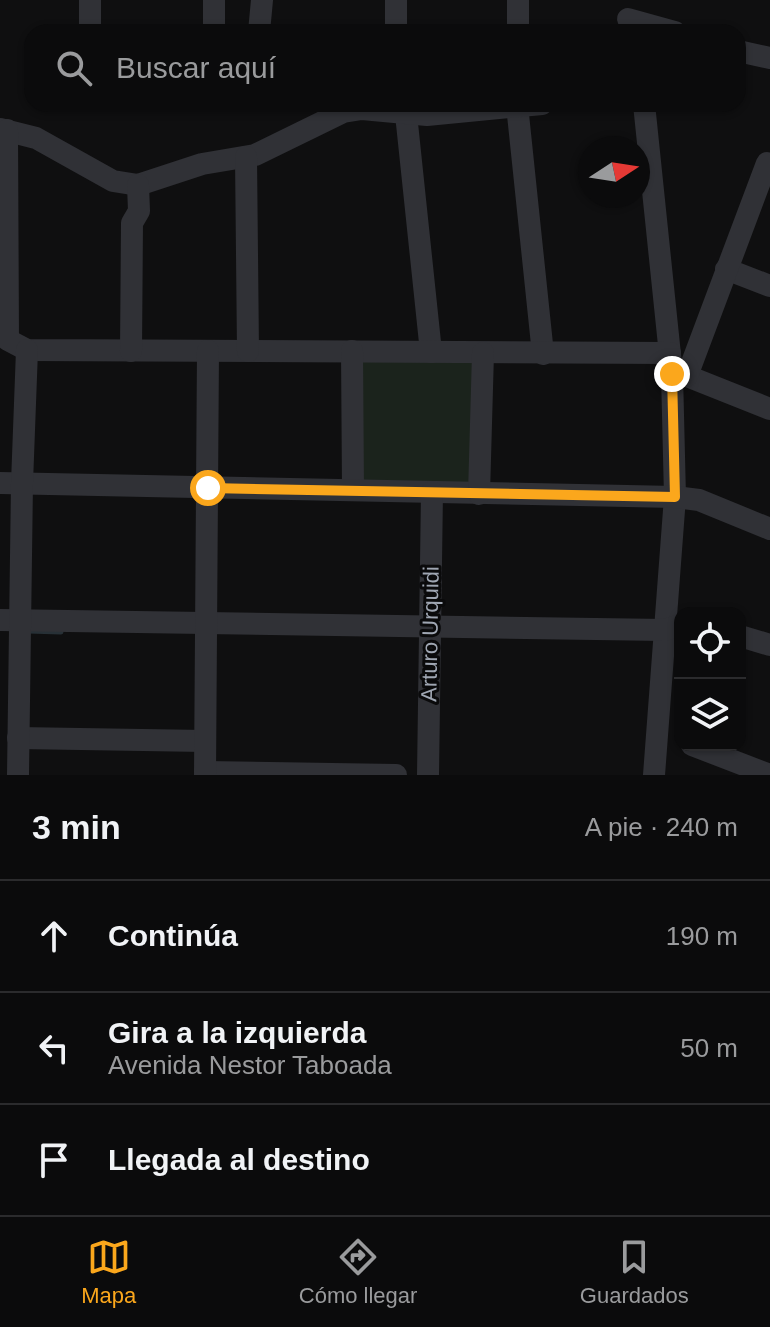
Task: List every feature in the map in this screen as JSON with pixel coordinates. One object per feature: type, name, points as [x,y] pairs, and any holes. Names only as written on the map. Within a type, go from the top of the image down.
[{"type":"street","points":[[90,0],[90,24]]},
{"type":"street","points":[[214,0],[214,24]]},
{"type":"street","points":[[396,0],[396,24]]},
{"type":"street","points":[[518,0],[518,24]]},
{"type":"street","points":[[628,17],[650,24]]},
{"type":"street","points":[[746,53],[770,58]]},
{"type":"street","points":[[343,112],[272,148],[246,157],[202,164],[138,185],[113,181],[36,138],[4,130],[8,340],[27,350],[543,354],[676,368],[770,409]]},
{"type":"street","points":[[388,112],[427,115],[454,112]]},
{"type":"street","points":[[518,112],[543,354]]},
{"type":"street","points":[[644,112],[676,368],[672,628],[654,775]]},
{"type":"street","points":[[406,114],[431,352]]},
{"type":"street","points":[[246,157],[248,351]]},
{"type":"street","points":[[676,368],[726,269],[767,163],[770,164]]},
{"type":"street","points":[[131,351],[132,223],[139,211],[138,185]]},
{"type":"street","points":[[726,269],[770,286]]},
{"type":"street","points":[[18,775],[10,620],[11,483],[27,350]]},
{"type":"street","points":[[208,351],[205,773],[396,775]]},
{"type":"street","points":[[352,351],[353,490]]},
{"type":"street","points":[[479,494],[483,353]]},
{"type":"street","points":[[11,483],[675,497],[699,500],[770,529]]},
{"type":"street","name":"Arturo Urquidi","points":[[428,775],[432,492]]},
{"type":"street","points":[[10,620],[672,628]]},
{"type":"street","points":[[746,638],[770,645]]},
{"type":"street","points":[[657,735],[674,740]]},
{"type":"street","points":[[18,738],[205,741]]},
{"type":"street","points":[[708,751],[770,775]]},
{"type":"shaded area","points":[[364,361],[471,361],[476,366],[470,486],[363,485],[359,365]]},
{"type":"waterway","points":[[28,631],[61,632]]},
{"type":"route","points":[[208,488],[675,497],[672,374]]}]
